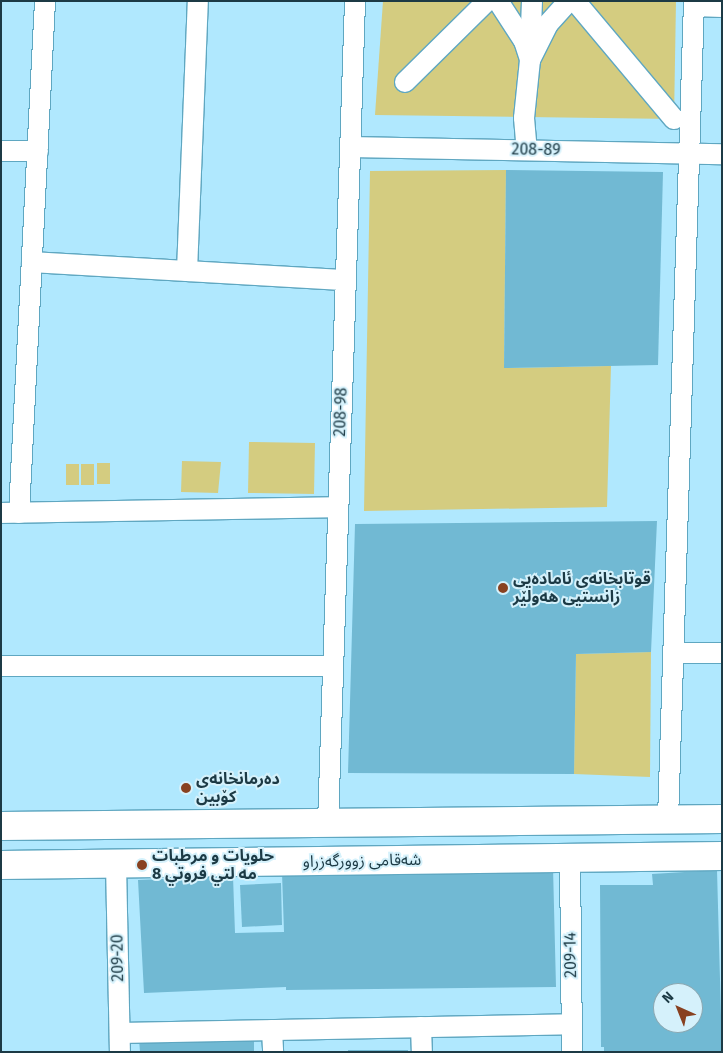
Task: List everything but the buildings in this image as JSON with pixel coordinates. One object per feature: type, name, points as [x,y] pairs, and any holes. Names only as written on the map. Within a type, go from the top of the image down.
[{"type":"main road","points":[[1,826],[722,819]]},
{"type":"main road","points":[[28,825],[28,864]]},
{"type":"main road","name":"شەقامی زوورگەزراو","points":[[1,865],[722,856]]},
{"type":"street","points":[[45,1],[32,262],[10,513],[338,508]]},
{"type":"street","points":[[187,271],[198,1]]},
{"type":"street","name":"208-98","points":[[328,824],[355,1]]},
{"type":"street","points":[[405,82],[487,1]]},
{"type":"street","points":[[498,1],[524,41],[530,60]]},
{"type":"street","points":[[527,150],[524,118],[530,60],[532,1]]},
{"type":"street","points":[[530,60],[548,24],[569,1]]},
{"type":"street","points":[[575,1],[674,119]]},
{"type":"street","points":[[668,820],[694,4],[722,7]]},
{"type":"street","name":"208-89","points":[[350,146],[722,154]]},
{"type":"street","points":[[1,151],[38,151]]},
{"type":"street","points":[[32,262],[345,280]]},
{"type":"street","points":[[673,654],[722,654]]},
{"type":"street","points":[[1,666],[332,666]]},
{"type":"street","name":"209-14","points":[[570,858],[572,1052]]},
{"type":"street","name":"209-20","points":[[116,864],[120,1042]]},
{"type":"street","points":[[120,1042],[272,1030],[572,1024]]},
{"type":"street","points":[[421,1027],[422,1052]]},
{"type":"street","points":[[272,1030],[273,1052]]},
{"type":"shaded area","points":[[383,1],[676,1],[674,119],[375,115]]},
{"type":"shaded area","points":[[506,170],[504,368],[611,366],[607,507],[364,511],[370,171]]},
{"type":"shaded area","points":[[249,442],[315,443],[314,494],[248,493]]},
{"type":"shaded area","points":[[182,461],[221,462],[218,493],[181,492]]},
{"type":"shaded area","points":[[97,463],[110,463],[110,484],[97,484]]},
{"type":"shaded area","points":[[66,464],[79,464],[79,485],[66,485]]},
{"type":"shaded area","points":[[81,464],[94,464],[94,485],[81,485]]},
{"type":"shaded area","points":[[651,652],[650,777],[574,774],[576,654]]},
{"type":"place","name":"قوتابخانەی ئامادەیی زانستیی هەولێر","points":[[503,588]]},
{"type":"place","name":"دەرمانخانەی کۆبین","points":[[186,788]]},
{"type":"place","name":"حلويات و مرطبات مه لتي فروتي 8","points":[[142,865]]}]
